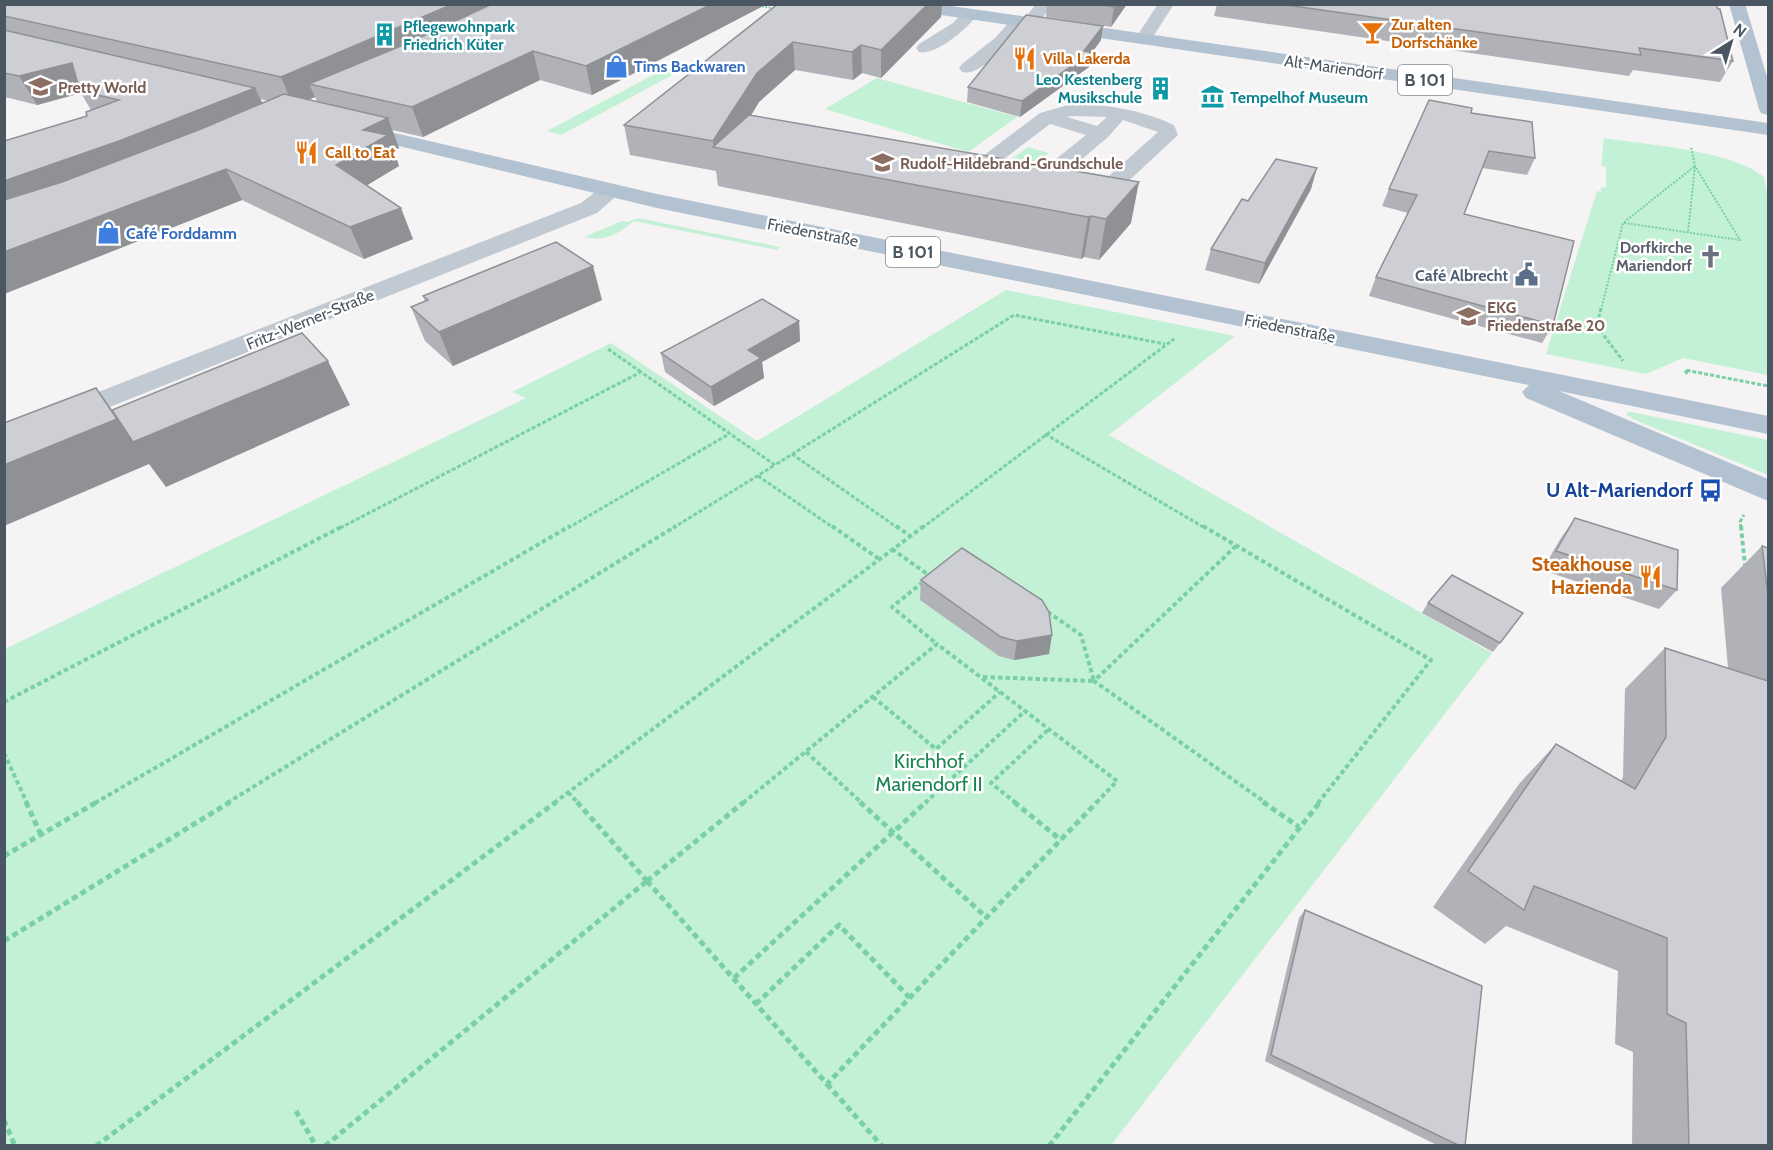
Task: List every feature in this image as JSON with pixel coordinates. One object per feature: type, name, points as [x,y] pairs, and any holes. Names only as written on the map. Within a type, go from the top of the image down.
[{"type":"main road","name":"Alt-Mariendorf","points":[[900,4],[1768,129]]},
{"type":"main road","points":[[1737,4],[1768,109]]},
{"type":"main road","name":"Friedenstraße","points":[[335,125],[611,191],[1768,425]]},
{"type":"main road","name":"B 101","points":[[1471,364],[1757,500]]},
{"type":"street","points":[[968,68],[1045,4]]},
{"type":"street","points":[[1143,39],[1166,4]]},
{"type":"street","points":[[925,48],[959,26],[970,14]]},
{"type":"street","points":[[1095,110],[1122,114],[1158,124],[1167,129],[1168,135],[1098,197],[1089,200],[1059,196],[995,176],[986,170],[986,163],[1047,117],[1053,113],[1095,110]]},
{"type":"street","points":[[1034,188],[1122,114]]},
{"type":"street","points":[[1047,117],[1101,133]]},
{"type":"street","points":[[1022,136],[1132,168]]},
{"type":"street","name":"Fritz-Werner-Straße","points":[[4,440],[571,215],[588,208],[611,191]]},
{"type":"path","points":[[1623,223],[1740,240],[1695,166],[1691,150]]},
{"type":"path","points":[[1629,368],[1598,326],[1623,223],[1695,166]]},
{"type":"path","points":[[1688,233],[1695,166]]},
{"type":"path","points":[[4,941],[758,476],[1014,315],[1166,345]]},
{"type":"path","points":[[96,1146],[1181,333]]},
{"type":"path","points":[[608,349],[775,465]]},
{"type":"path","points":[[4,702],[641,372]]},
{"type":"path","points":[[1699,373],[1768,386]]},
{"type":"path","points":[[4,856],[729,434]]},
{"type":"path","points":[[1045,434],[1431,660],[1049,1146]]},
{"type":"path","points":[[792,454],[910,536]]},
{"type":"path","points":[[758,476],[879,559]]},
{"type":"path","points":[[1753,568],[1745,566],[1740,522],[1757,500]]},
{"type":"path","points":[[1094,681],[1236,546]]},
{"type":"path","points":[[892,549],[931,576]]},
{"type":"path","points":[[827,1084],[1117,781],[892,607],[939,570]]},
{"type":"path","points":[[1036,603],[1081,635],[1094,681]]},
{"type":"path","points":[[325,1146],[937,644]]},
{"type":"path","points":[[981,677],[1094,681],[1299,827]]},
{"type":"path","points":[[873,697],[936,749],[1000,692]]},
{"type":"path","points":[[734,979],[1025,711]]},
{"type":"path","points":[[1048,729],[991,783],[1061,840]]},
{"type":"path","points":[[806,752],[987,918]]},
{"type":"path","points":[[4,753],[41,835]]},
{"type":"path","points":[[568,792],[882,1146]]},
{"type":"path","points":[[756,1004],[839,925],[910,998]]},
{"type":"path","points":[[296,1111],[316,1146]]},
{"type":"path","points":[[4,1120],[15,1146]]},
{"type":"green space","points":[[676,63],[689,66],[561,135],[547,131]]},
{"type":"green space","points":[[877,78],[1017,117],[968,152],[825,109]]},
{"type":"green space","points":[[1604,138],[1665,146],[1732,160],[1764,177],[1768,199],[1768,375],[1683,358],[1646,374],[1546,354],[1597,191],[1601,192],[1601,187],[1606,188],[1606,167],[1601,166]]},
{"type":"green space","points":[[1028,147],[1049,153],[1019,176],[997,169]]},
{"type":"green space","points":[[638,218],[780,247],[777,250],[634,221],[623,230],[605,238],[584,237],[622,221],[628,222]]},
{"type":"green space","name":"Kirchhof Mariendorf II","points":[[1006,290],[1235,336],[1109,435],[1492,653],[1111,1145],[5,1146],[5,649],[526,398],[512,392],[611,343],[757,441]]},
{"type":"green space","points":[[1627,412],[1768,440],[1768,475],[1635,420],[1627,415]]},
{"type":"building","points":[[4,4],[453,4],[281,77],[4,16]]},
{"type":"building","points":[[492,4],[712,4],[586,66],[533,51],[412,107],[309,84],[408,43]]},
{"type":"building","points":[[778,4],[928,4],[881,50],[861,45],[852,52],[793,42],[757,73],[713,141],[624,125]]},
{"type":"building","points":[[1098,4],[1115,4],[1114,7]]},
{"type":"building","points":[[1279,4],[1716,4],[1720,9],[1733,61],[1639,48],[1641,55]]},
{"type":"building","points":[[1026,15],[1103,26],[1084,51],[1091,52],[1022,101],[968,87]]},
{"type":"building","points":[[4,30],[255,88],[119,141],[4,181],[4,141],[87,116],[86,112],[119,100],[80,91],[72,63],[19,76],[4,73]]},
{"type":"building","points":[[284,94],[388,118],[363,130],[388,135],[336,165],[401,208],[350,227],[226,169],[4,252],[4,200],[62,182],[201,129]]},
{"type":"building","points":[[1429,100],[1472,108],[1471,113],[1532,122],[1535,158],[1489,151],[1464,214],[1574,241],[1553,325],[1376,277],[1417,195],[1389,189]]},
{"type":"building","points":[[749,115],[1139,182],[1106,219],[713,147]]},
{"type":"building","points":[[1276,159],[1317,168],[1265,263],[1211,249],[1242,199],[1248,201]]},
{"type":"building","points":[[556,242],[593,266],[439,332],[411,307],[428,300],[423,296]]},
{"type":"building","points":[[762,299],[799,321],[748,350],[761,358],[711,387],[661,353]]},
{"type":"building","points":[[302,333],[328,361],[133,442],[112,410]]},
{"type":"building","points":[[96,388],[117,419],[4,465],[4,423]]},
{"type":"building","points":[[1575,518],[1678,550],[1677,590],[1556,551]]},
{"type":"building","points":[[1762,546],[1768,548],[1768,595]]},
{"type":"building","points":[[962,548],[1042,600],[1049,612],[1052,635],[1017,641],[1001,637],[921,580]]},
{"type":"building","points":[[1452,575],[1523,613],[1500,643],[1428,603]]},
{"type":"building","points":[[1665,648],[1768,681],[1768,1146],[1689,1146],[1686,1023],[1667,1014],[1667,938],[1534,886],[1524,910],[1468,871],[1556,744],[1635,789],[1666,737]]},
{"type":"building","points":[[1305,910],[1482,986],[1465,1146],[1460,1146],[1271,1055]]},
{"type":"place","name":"Zur alten Dorfschänke","points":[[1373,33]]},
{"type":"place","name":"Pflegewohnpark Friedrich Küter","points":[[385,35]]},
{"type":"place","name":"Villa Lakerda","points":[[1025,58]]},
{"type":"place","name":"Tims Backwaren","points":[[616,66]]},
{"type":"place","name":"Pretty World","points":[[40,87]]},
{"type":"place","name":"Leo Kestenberg Musikschule","points":[[1160,88]]},
{"type":"place","name":"Tempelhof Museum","points":[[1212,97]]},
{"type":"place","name":"Call to Eat","points":[[307,152]]},
{"type":"place","name":"Rudolf-Hildebrand-Grundschule","points":[[882,163]]},
{"type":"place","name":"Café Forddamm","points":[[108,233]]},
{"type":"place","name":"Dorfkirche Mariendorf","points":[[1710,256]]},
{"type":"place","name":"Café Albrecht","points":[[1526,275]]},
{"type":"place","name":"EKG Friedenstraße 20","points":[[1469,316]]},
{"type":"place","name":"U Alt-Mariendorf","points":[[1711,490]]},
{"type":"place","name":"Steakhouse Hazienda","points":[[1650,576]]}]
